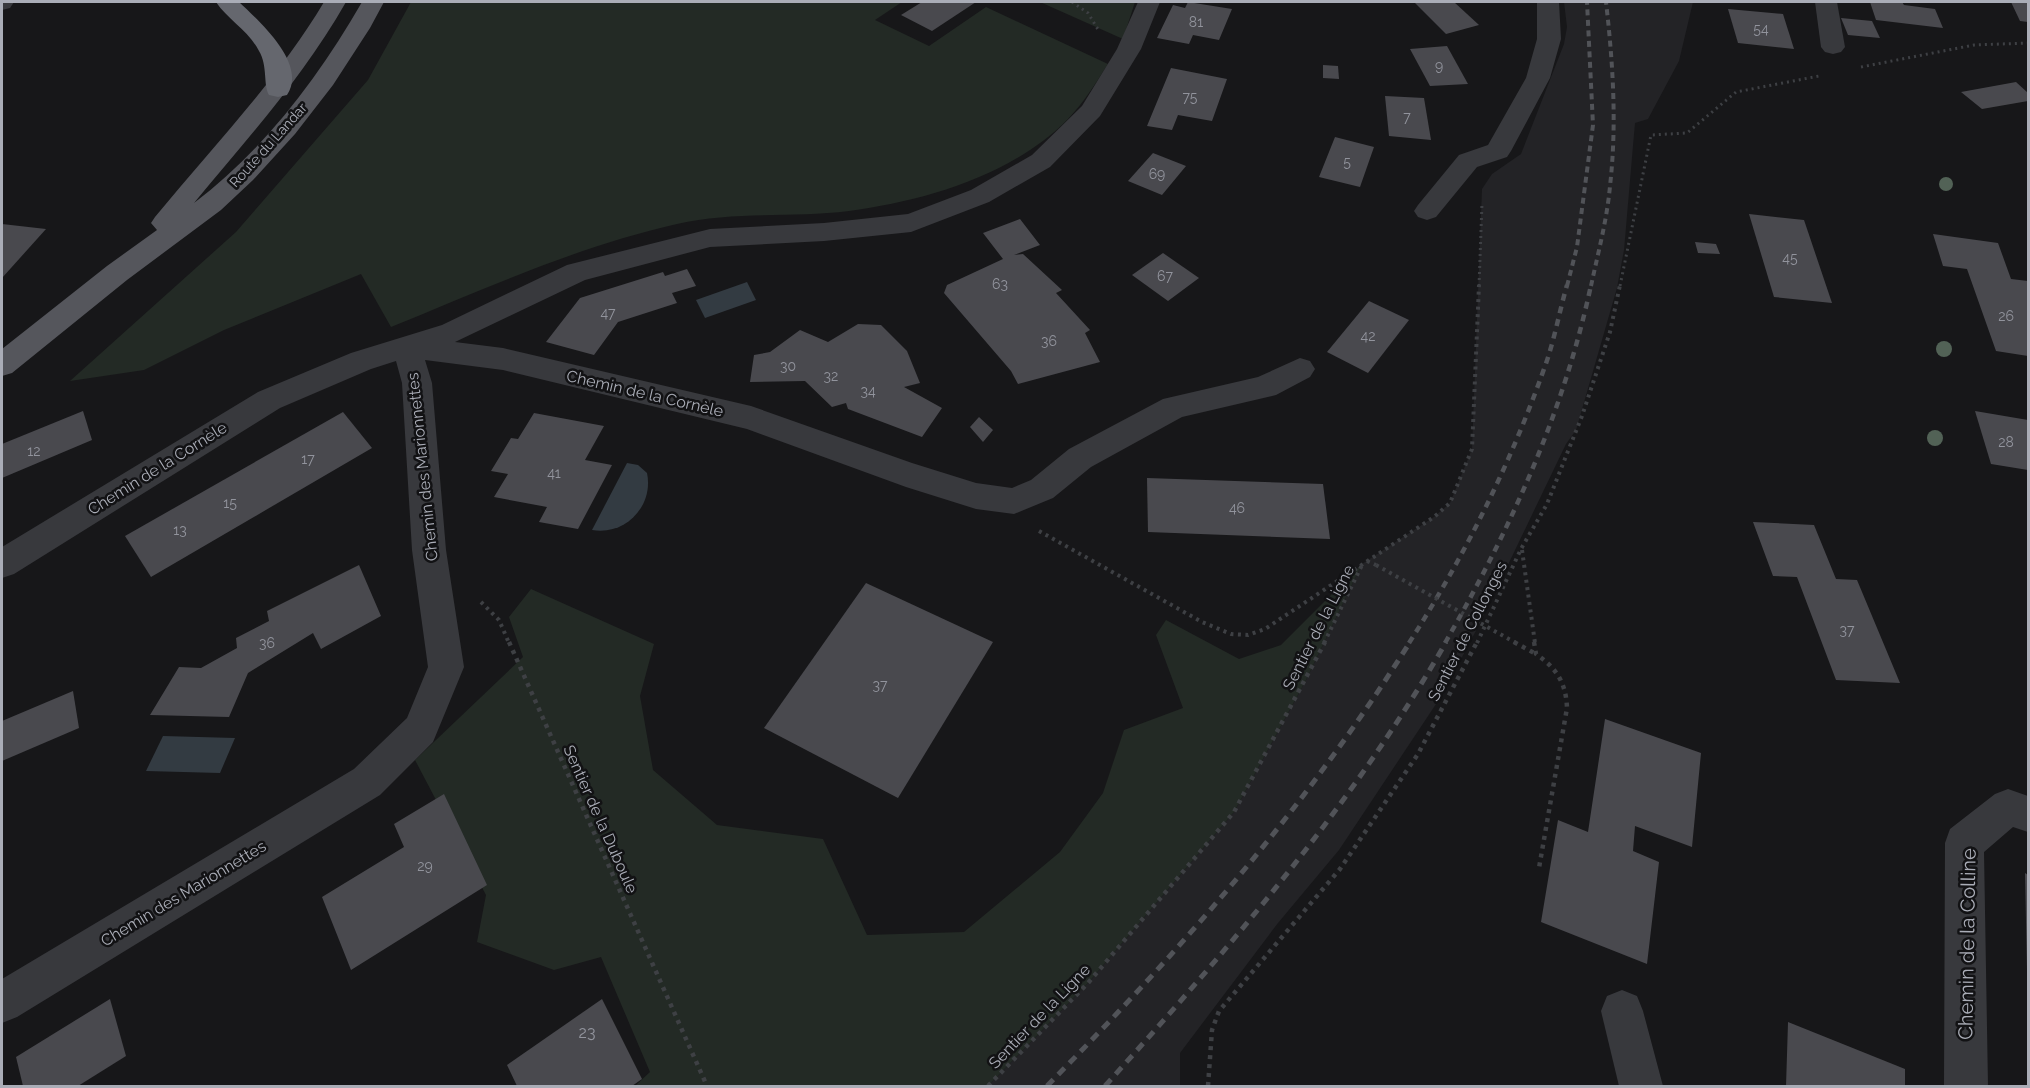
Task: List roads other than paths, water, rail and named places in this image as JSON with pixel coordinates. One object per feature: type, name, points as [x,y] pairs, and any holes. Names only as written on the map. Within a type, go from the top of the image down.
[{"type":"highway","points":[[227,2],[274,54],[280,77],[278,90]]},
{"type":"main road","name":"Route du Landar","points":[[134,261],[278,90],[305,53],[335,2]]},
{"type":"main road","name":"Route du Landar","points":[[2,365],[134,261],[181,228],[222,195],[256,162],[335,65],[373,2]]},
{"type":"street","points":[[407,346],[452,332],[578,272],[710,238],[824,232],[911,223],[980,196],[1041,161],[1091,111],[1129,49],[1149,2]]},
{"type":"street","points":[[1427,211],[1468,161],[1498,151],[1538,78],[1549,39],[1548,2]]},
{"type":"street","points":[[1826,2],[1833,47]]},
{"type":"street","name":"Chemin de la Cornèle","points":[[2,564],[268,400],[361,361],[407,346],[503,359],[751,418],[906,474],[976,496],[1014,501],[1042,489],[1080,458],[1174,407],[1265,387],[1300,369]]},
{"type":"street","name":"Chemin des Marionnettes","points":[[2,1002],[367,782],[420,730],[446,667],[429,550],[417,382],[407,346]]},
{"type":"street","name":"Chemin de la Colline","points":[[1966,1086],[1964,843],[2008,807],[2028,814]]},
{"type":"street","points":[[1622,1011],[1641,1086]]},
{"type":"railway","points":[[1567,286],[1577,247],[1593,125],[1587,2]]},
{"type":"railway","points":[[1591,286],[1607,211],[1612,163],[1613,94],[1606,2]]},
{"type":"railway","points":[[1409,643],[1449,577],[1501,475],[1548,359],[1567,285]]},
{"type":"railway","points":[[1445,643],[1513,514],[1532,469],[1566,379],[1591,285]]},
{"type":"railway","points":[[1047,1086],[1147,981],[1241,874],[1329,761],[1410,642]]},
{"type":"railway","points":[[1105,1086],[1198,981],[1288,873],[1371,761],[1446,642]]}]
